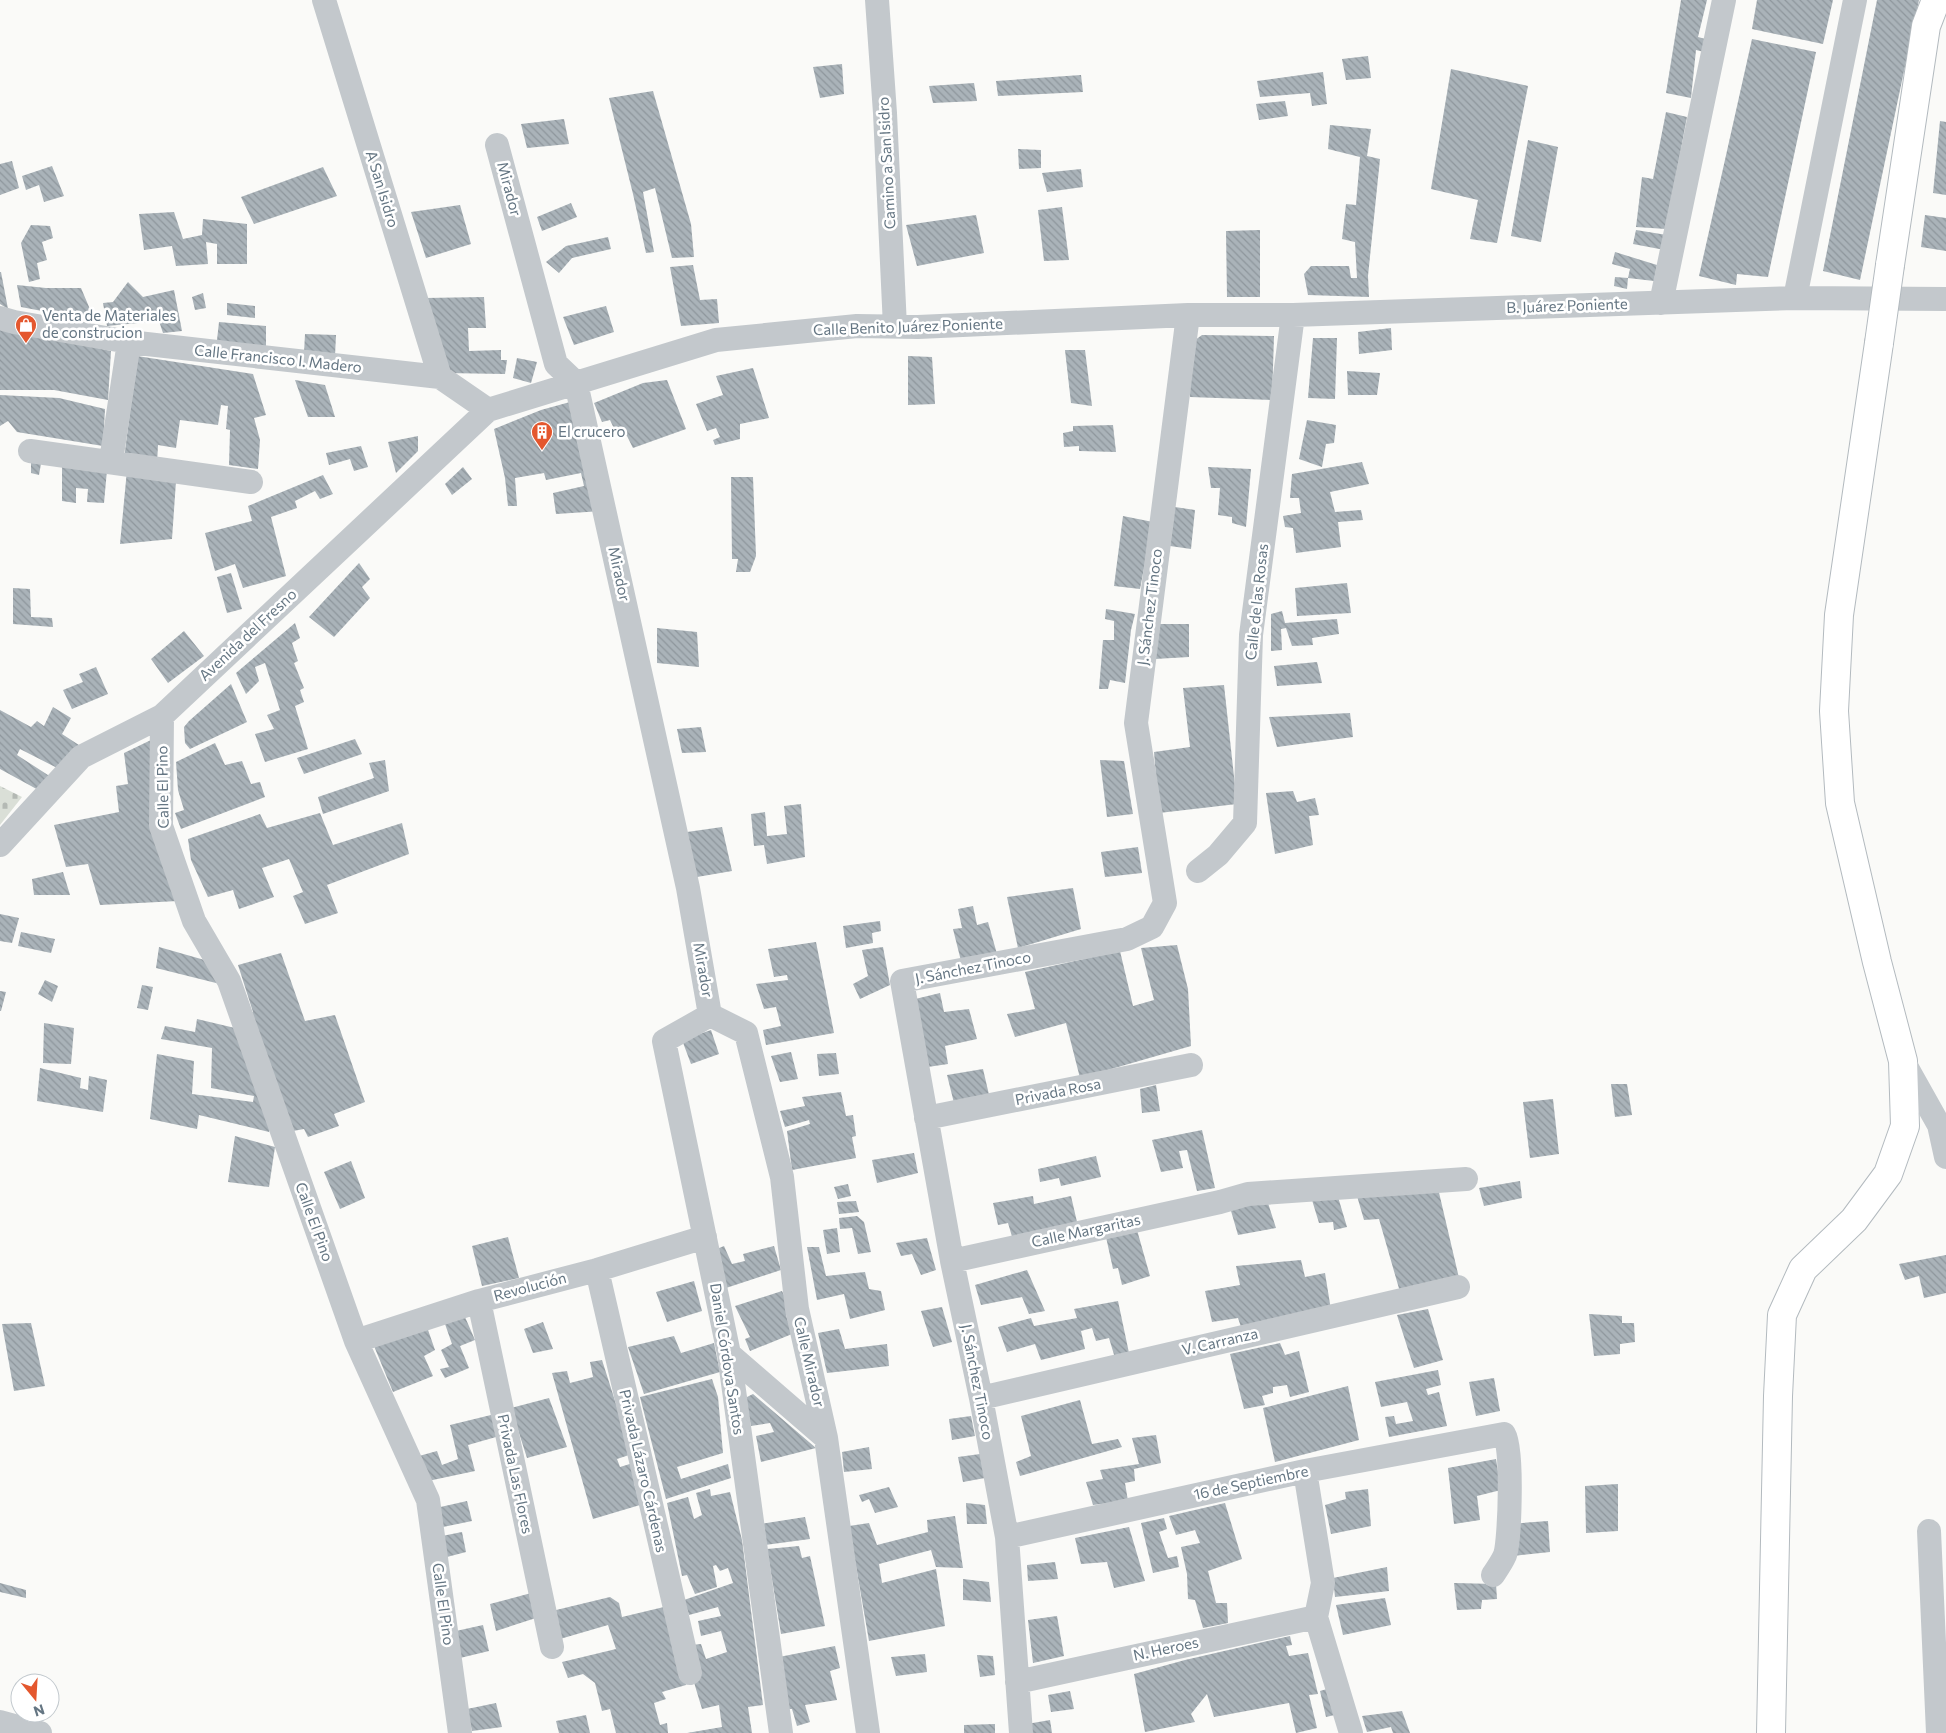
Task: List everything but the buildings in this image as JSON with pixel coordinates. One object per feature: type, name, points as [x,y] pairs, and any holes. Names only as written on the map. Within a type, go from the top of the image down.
[{"type":"main road","points":[[1771,1733],[1778,1406],[1782,1315],[1803,1269],[1854,1220],[1888,1174],[1905,1126],[1903,1061],[1877,962],[1840,803],[1834,711],[1839,615],[1926,26],[1936,0]]},
{"type":"street","name":"A San Isidro","points":[[324,0],[440,377]]},
{"type":"street","name":"Camino a San Isidro","points":[[877,0],[885,113],[895,327]]},
{"type":"street","points":[[1661,303],[1724,0]]},
{"type":"street","points":[[1795,298],[1855,0]]},
{"type":"street","name":"Mirador","points":[[497,145],[556,364],[576,383],[688,888],[710,1015]]},
{"type":"street","name":"B. Juárez Poniente","points":[[1188,315],[1292,315],[1795,298],[1946,299]]},
{"type":"street","name":"Calle Benito Juárez Poniente","points":[[488,410],[716,340],[857,326],[895,327],[1188,315]]},
{"type":"street","name":"J. Sánchez Tinoco","points":[[1021,1733],[1007,1537],[981,1398],[952,1260],[902,981],[1127,938],[1152,926],[1165,903],[1136,723],[1188,315]]},
{"type":"street","name":"Calle de las Rosas","points":[[1198,871],[1218,855],[1245,823],[1252,635],[1292,315]]},
{"type":"street","name":"Calle Francisco I. Madero","points":[[0,318],[129,342],[440,377],[488,410]]},
{"type":"street","points":[[111,461],[129,342]]},
{"type":"street","name":"Avenida del Fresno","points":[[0,845],[81,757],[162,716],[488,410]]},
{"type":"street","points":[[30,451],[251,482]]},
{"type":"street","name":"Calle El Pino","points":[[162,716],[161,826],[194,921],[229,980],[356,1341],[428,1500],[460,1733]]},
{"type":"street","name":"Daniel Córdova Santos","points":[[710,1015],[664,1041],[728,1354],[781,1733]]},
{"type":"street","name":"Calle Mirador","points":[[710,1015],[746,1033],[782,1177],[797,1309],[826,1438],[868,1733]]},
{"type":"street","points":[[1903,1061],[1940,1125],[1946,1157]]},
{"type":"street","name":"Privada Rosa","points":[[926,1118],[1191,1065]]},
{"type":"street","name":"Calle Margaritas","points":[[952,1260],[1220,1202],[1248,1194],[1466,1179]]},
{"type":"street","name":"Revolución","points":[[356,1341],[479,1301],[597,1270],[705,1237]]},
{"type":"street","name":"Privada Lázaro Cárdenas","points":[[597,1270],[690,1673]]},
{"type":"street","name":"V. Carranza","points":[[981,1398],[1458,1287]]},
{"type":"street","name":"Privada Las Flores","points":[[479,1301],[552,1647]]},
{"type":"street","points":[[728,1354],[826,1438]]},
{"type":"street","name":"16 de Septiembre","points":[[1007,1537],[1305,1471],[1504,1434],[1507,1437],[1510,1454],[1509,1510],[1505,1554],[1493,1575]]},
{"type":"street","points":[[1305,1471],[1323,1583],[1316,1617],[1351,1733]]},
{"type":"street","points":[[1929,1531],[1938,1733]]},
{"type":"street","name":"N. Heroes","points":[[1017,1682],[1316,1617]]},
{"type":"street","points":[[0,1722],[40,1733]]},
{"type":"green space","points":[[0,786],[22,797],[0,825]]},
{"type":"place","name":"Venta de Materiales de construcion","points":[[26,344]]},
{"type":"place","name":"El crucero","points":[[542,451]]}]
